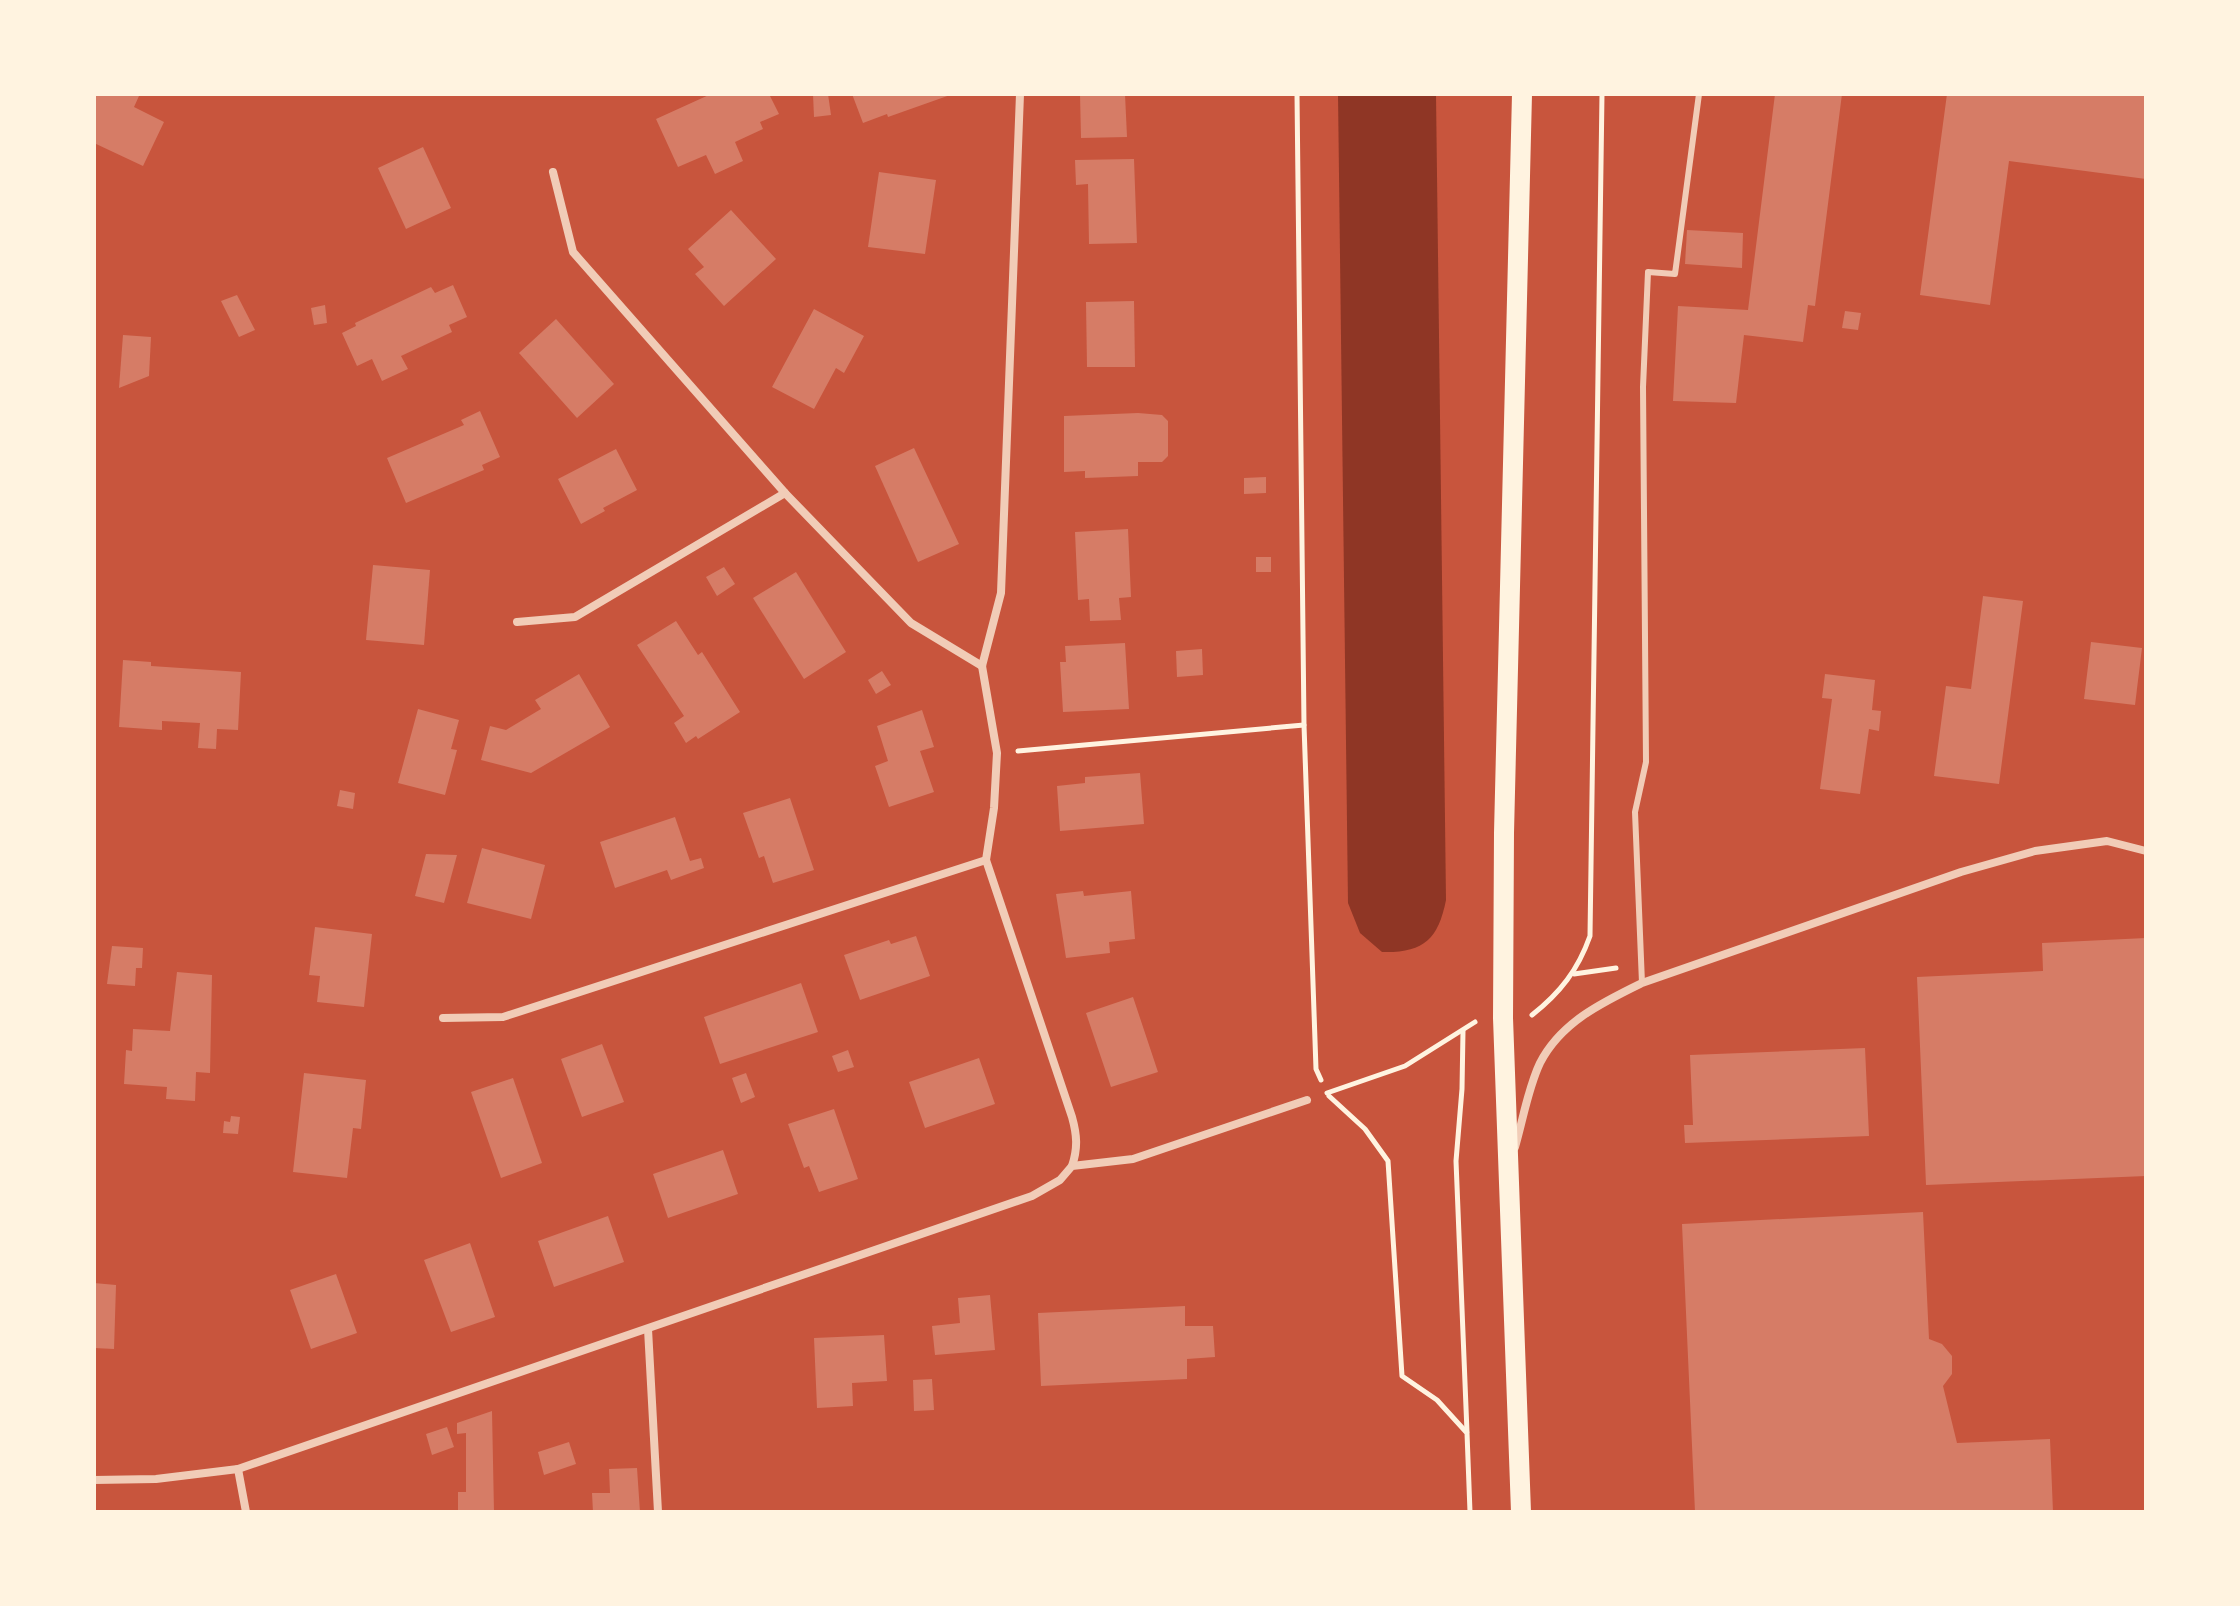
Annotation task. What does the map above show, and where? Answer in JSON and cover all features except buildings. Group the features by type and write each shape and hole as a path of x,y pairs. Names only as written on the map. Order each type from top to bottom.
{"main road":[{"path":"1521,1512 1503,1018 1504,833 1522,94"}],"street":[{"path":"94,1480 156,1479 238,1469 1032,1196 1060,1180 1072,1166 1077,1137 1072,1117 986,860 994,808 997,753 982,666 1001,593 1020,94"},
{"path":"553,172 573,252 785,493 911,623 982,666"},
{"path":"517,622 575,617 785,493"},
{"path":"1507,1174 1541,1062 1570,1025 1597,1005 1642,983 1961,872 2035,851 2107,841 2146,851"},
{"path":"443,1018 503,1017 986,860"},
{"path":"1072,1166 1133,1159 1307,1100"},
{"path":"648,1329 658,1512"},
{"path":"238,1469 246,1512"}],"lane":[{"path":"1642,983 1635,812 1646,762 1643,387 1648,272 1675,274 1699,94"}],"path":[{"path":"1297,94 1304,725 1316,1069 1326,1093 1365,1129 1388,1161 1402,1376 1437,1400 1467,1433"},
{"path":"1307,1100 1405,1066 1480,1019 1528,1017 1552,1000 1573,975 1590,936 1602,94"},
{"path":"997,753 1304,725"},
{"path":"1573,975 1641,964"},
{"path":"1463,1030 1456,1161 1470,1512"}],"shaded area":[{"path":"1338,94 1436,94 1446,900 1433,934 1418,947 1396,952 1382,952 1360,933 1348,903"}]}
